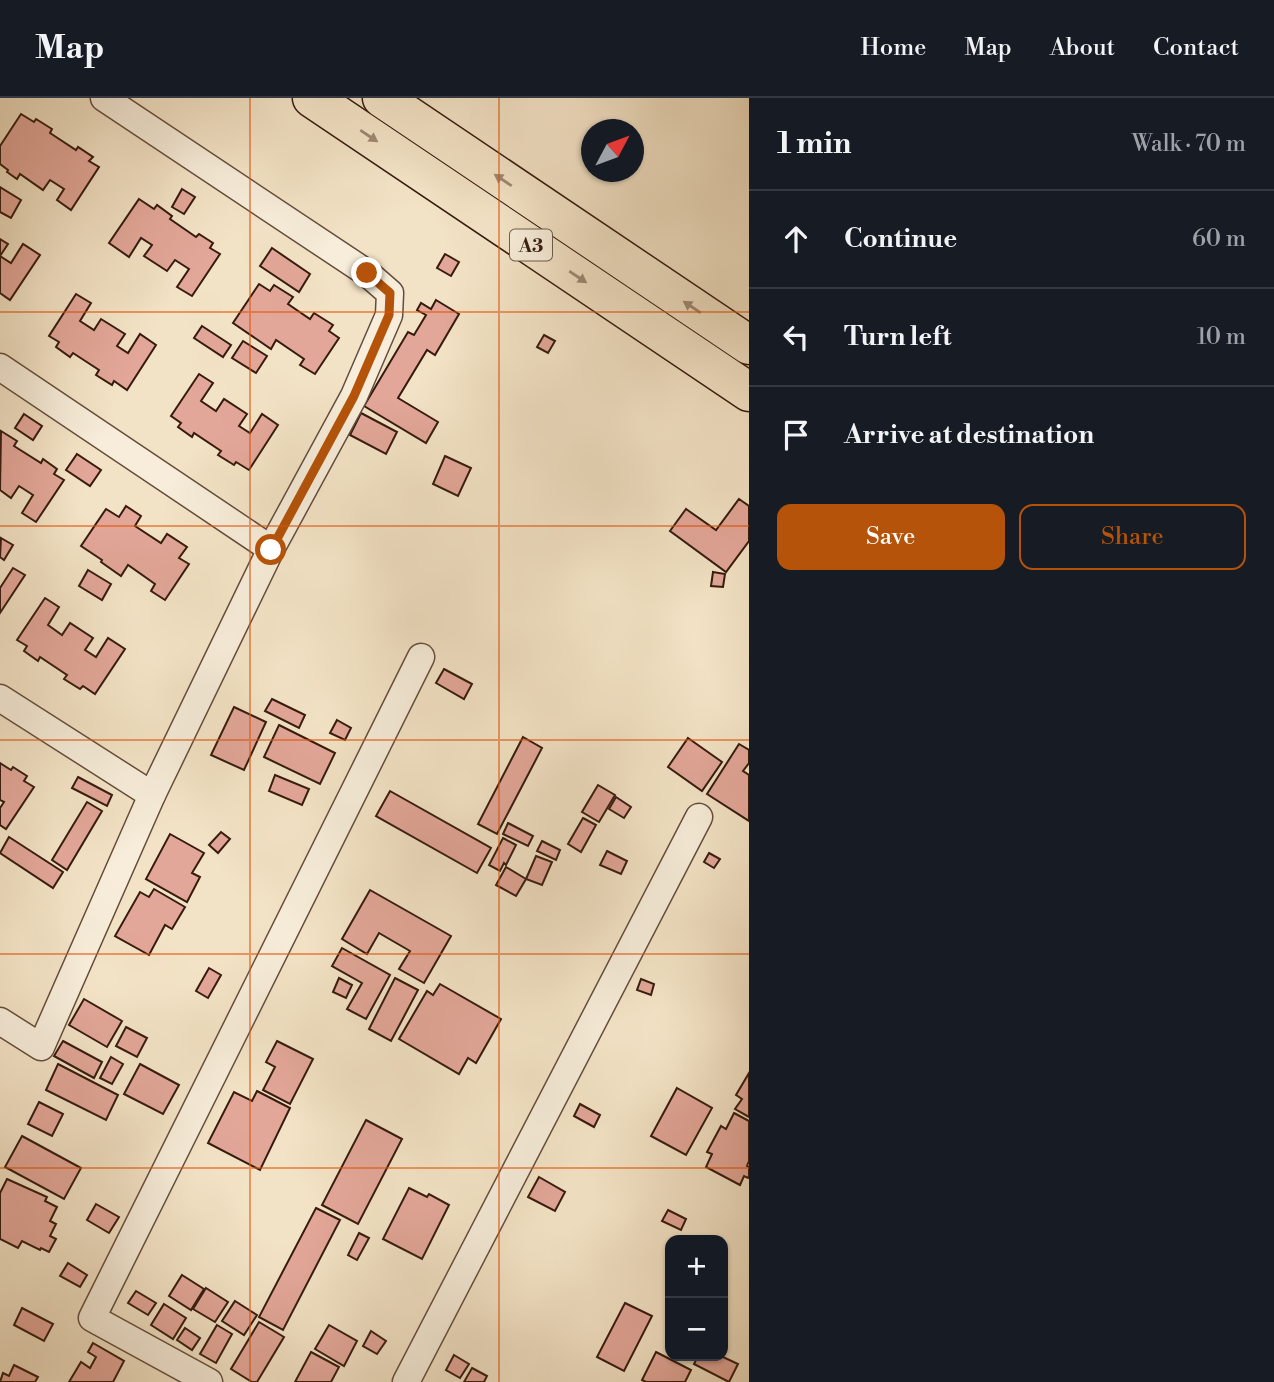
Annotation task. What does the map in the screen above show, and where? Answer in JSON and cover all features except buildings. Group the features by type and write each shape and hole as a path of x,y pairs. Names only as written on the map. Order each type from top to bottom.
{"highway":[{"name":"A3","path":"312,98 749,392"},
{"name":"A3","path":"382,98 749,345"}],"street":[{"path":"0,1021 41,1047 152,794 271,550 354,396 389,315 390,293 367,273 104,98"},
{"path":"0,367 271,550"},
{"path":"209,1382 92,1318 421,657"},
{"path":"0,698 152,794"},
{"path":"406,1382 699,817"}],"route":[{"path":"271,550 354,396 389,315 390,293 367,273"}]}
